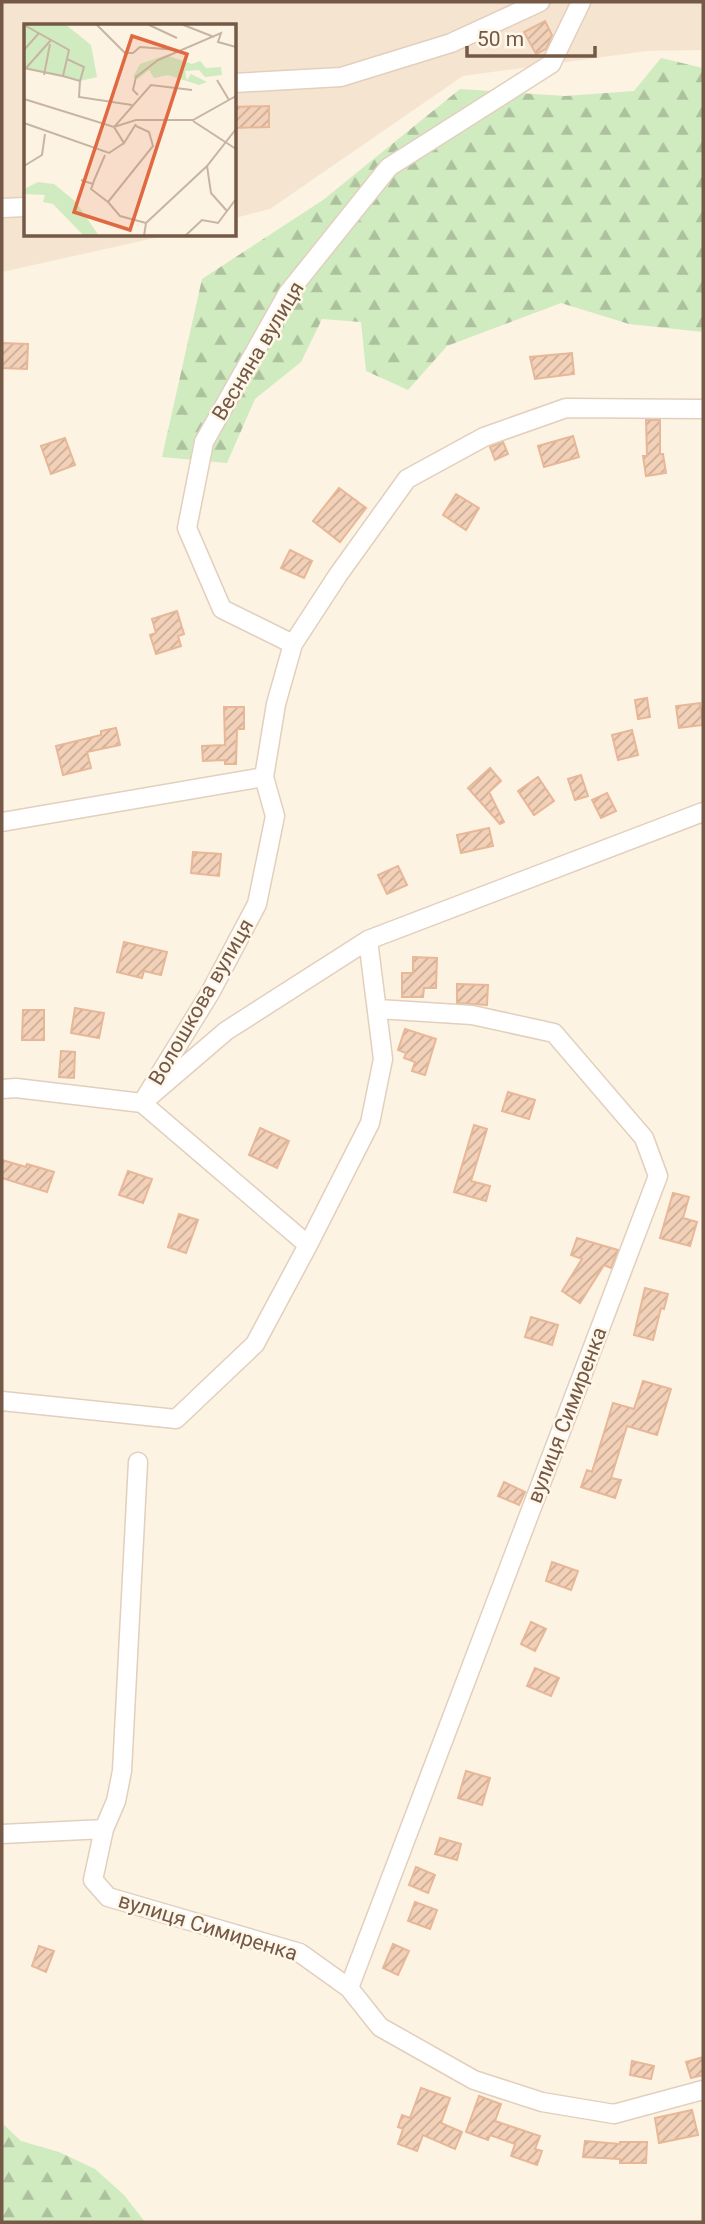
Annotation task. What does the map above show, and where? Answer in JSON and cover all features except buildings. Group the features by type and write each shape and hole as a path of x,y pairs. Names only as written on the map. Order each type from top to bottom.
{"street":[{"path":"236,83 341,76 451,43 540,2"},
{"name":"Весняна вулиця","path":"293,644 222,609 187,528 204,442 288,293 389,167 551,64 581,2"},
{"path":"2,208 24,207"},
{"name":"Волошкова вулиця","path":"142,1103 210,993 257,904 275,816 264,777 276,704 293,644 338,575 407,479 484,437 566,408 703,409"},
{"path":"2,822 264,777"},
{"name":"Волошкова вулиця","path":"142,1103 226,1031 368,940 703,812"},
{"path":"2,1401 176,1419 255,1344 370,1123 383,1059 368,940"},
{"name":"вулиця Симиренка","path":"349,1988 658,1176 644,1138 554,1034 472,1015 378,1009"},
{"name":"Волошкова вулиця","path":"2,1089 16,1088 142,1103 308,1245"},
{"path":"2,1834 104,1829 116,1801 122,1771 138,1462"},
{"name":"вулиця Симиренка","path":"104,1829 93,1880 108,1897 300,1953 349,1988 380,2027 474,2080 542,2102 614,2114 703,2090"}],"shaded area":[{"path":"2,2 703,2 703,50 647,51 463,76 270,209 236,218 236,24 24,24 24,236 164,236 2,272"}],"green space":[{"path":"661,58 703,68 703,332 629,324 561,303 447,346 408,390 366,371 361,322 322,319 301,362 255,399 227,463 162,457 202,279 323,200 460,89 565,96 634,91"},
{"path":"2,2123 21,2141 59,2152 95,2169 124,2195 145,2222 2,2222"}]}
